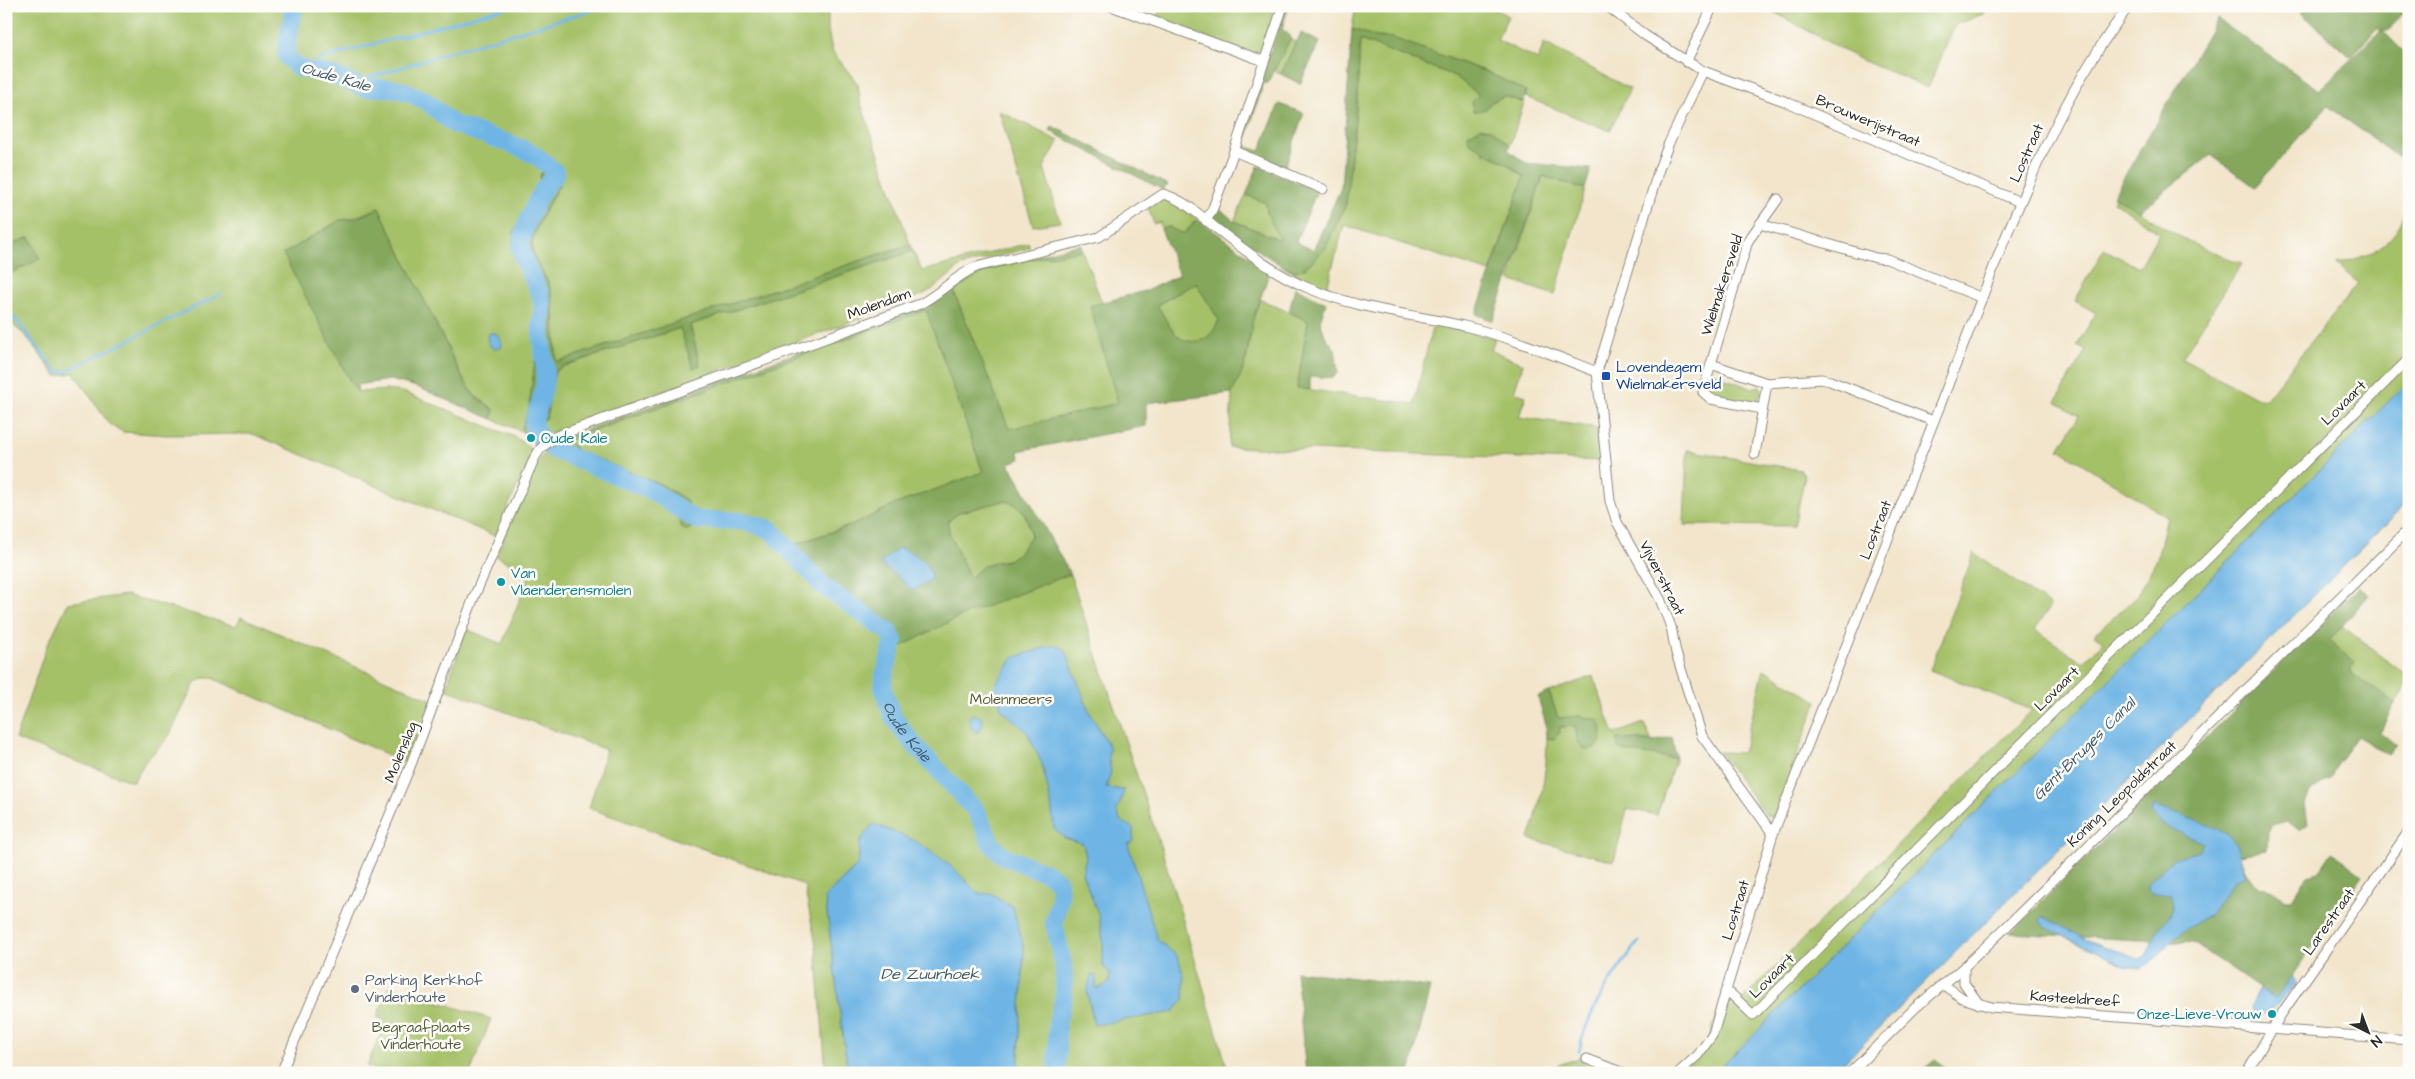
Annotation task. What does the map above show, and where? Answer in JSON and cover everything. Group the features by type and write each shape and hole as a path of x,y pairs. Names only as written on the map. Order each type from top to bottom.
{"street":[{"path":"1111,6 1264,61"},
{"path":"1283,6 1214,208 1206,221 1275,270 1303,286 1330,298 1507,337 1597,372 1659,169 1669,143 1703,71"},
{"name":"Brouwerijstraat","path":"1607,6 1646,36 1703,71 1784,101 2020,202"},
{"path":"1686,62 1713,6"},
{"name":"Lostraat","path":"1678,1073 1688,1066 1707,1045 1726,992 1773,834 2020,202 2062,110 2101,44 2129,6"},
{"path":"1234,151 1322,188"},
{"name":"Molendam","path":"546,443 563,433 920,304 934,296 958,277 976,267 1099,237 1163,194 1175,199 1206,221"},
{"name":"Wielmakersveld","path":"1762,409 1711,399 1703,392 1748,241 1778,199"},
{"path":"1760,224 1876,258 1887,259 1982,298"},
{"name":"Lovaart","path":"1726,992 1731,994 1753,1015 2050,715 2409,359"},
{"path":"1711,364 1768,383 1826,380 1933,421"},
{"name":"Vijverstraat","path":"1597,372 1610,501 1617,522 1660,599 1671,627 1676,653 1702,736 1773,834"},
{"path":"1755,454 1768,383"},
{"name":"Molenslag","path":"281,1073 410,767 474,597 535,457 546,443"},
{"name":"Koning Leopoldstraat","path":"1850,1073 1915,1008 1964,967 2180,757 2409,528"},
{"name":"Larestraat","path":"2246,1073 2272,1029 2409,831"},
{"path":"1964,967 1964,983 1979,1004"},
{"name":"Kasteeldreef","path":"1944,985 1962,998 1991,1007 2409,1040"},
{"path":"1587,1059 1623,1073"}],"green space":[{"path":"6,6 828,6 828,30 832,51 858,84 860,101 910,244 557,362 552,294 532,246 538,223 560,183 551,174 550,170 541,173 538,188 514,232 514,250 516,250 521,265 535,289 540,311 537,325 540,352 536,355 529,408 521,431 492,419 494,409 475,396 463,379 379,208 350,219 340,220 284,254 358,392 386,390 403,392 517,438 533,451 495,536 253,434 167,435 123,432 109,424 74,373 56,376 26,336 6,319 6,310 13,306 6,292"},
{"path":"1161,6 1257,6 1277,13 1266,43 1258,52 1252,54 1156,19"},
{"path":"1286,6 1289,6 1282,29 1289,35 1290,39 1267,84 1264,82 1245,143 1247,147 1260,151 1279,104 1304,113 1285,167 1242,150 1239,145"},
{"path":"1345,6 1489,6 1508,16 1497,40 1538,60 1544,43 1630,89 1610,131 1526,97 1526,91 1487,72 1393,38 1377,37 1352,29 1355,10"},
{"path":"1763,6 1987,6 1983,14 1955,25 1928,88 1857,58"},
{"path":"2305,6 2409,6 2388,31 2382,30 2409,57 2409,165 2328,106 2255,187 2211,155 2139,211 2113,196 2217,19 2319,90 2381,30 2377,28 2351,57 2300,12"},
{"path":"1352,29 1377,37 1393,38 1487,72 1526,91 1524,103 1504,96 1491,102 1486,109 1473,112 1472,102 1479,95 1455,76 1360,40 1357,100 1346,204 1325,249 1306,267 1297,271 1285,268 1212,219 1217,206 1234,221 1280,240 1267,213 1266,203 1246,195 1258,166 1317,191 1296,242 1313,250 1341,188"},
{"path":"1301,33 1320,42 1300,84 1281,74"},
{"path":"1290,39 1296,42 1281,74 1274,71"},
{"path":"1360,40 1455,76 1479,95 1486,109 1491,102 1504,96 1524,103 1510,145 1507,143 1483,153 1503,161 1524,177 1490,272 1344,225 1326,291 1285,268 1297,271 1306,267 1325,249 1346,204 1357,100"},
{"path":"999,111 1059,141 1044,167 1060,222 1033,226"},
{"path":"1052,126 1168,185 1163,190 1050,131"},
{"path":"1481,127 1491,129 1510,145 1508,150 1526,163 1591,169 1585,189 1543,176 1493,321 1476,314 1524,177 1518,171 1469,142 1468,135"},
{"path":"548,168 551,174 526,220 515,250 512,249 514,232 538,188 541,173"},
{"path":"2409,174 2409,381 1715,1073 1678,1073 1707,1045 1725,992 1740,1002 2032,710 1930,670 1974,553 2050,606 2035,630 2083,662 2104,642 2094,635 2138,595 2157,559 2167,517 2059,449 2079,416 2056,402 2086,350 2077,345 2096,313 2075,301 2104,249 2139,268 2159,233 2113,201 2116,196 2162,226 2191,242 2242,263 2182,358 2257,398 2266,399 2358,283 2336,264 2359,258 2369,253 2380,247 2396,232 2402,221 2405,209"},
{"path":"1543,176 1585,189 1555,295 1509,280"},
{"path":"556,179 560,183 535,232 532,246 550,289 557,362 910,244 913,251 690,325 700,365 693,368 680,328 564,366 555,371 546,418 543,420 540,419 550,373 545,325 547,310 542,287 525,256 527,234"},
{"path":"1246,195 1266,203 1267,213 1280,240 1234,221"},
{"path":"1164,198 1170,200 1197,219 1185,233 1178,232 1169,227 1161,229 1160,222 1154,224 1148,207"},
{"path":"379,208 463,379 475,396 494,410 492,419 417,387 390,380 357,385 358,392 351,383 283,254 340,220 354,219"},
{"path":"1197,219 1270,271 1253,319 1244,368 1232,393 1146,403 1146,426 1018,451 1021,459 1009,463 1070,574 961,616 900,647 808,577 760,529 730,522 704,527 697,525 687,530 683,529 677,517 681,506 641,481 574,456 555,441 916,309 976,271 1081,244 1082,250 998,267 967,282 954,292 1009,429 1118,403 1090,306 1148,290 1179,275 1161,229 1169,227 1178,232 1185,233","holes":["1196,283 1219,320 1210,335 1201,340 1192,341 1185,340 1174,332 1157,305","926,310 983,472 896,504 855,524 793,545 774,526 763,519 747,513 700,515 691,509 686,500 662,485 576,450 569,440","1004,501 1011,502 1021,508 1024,513 1031,536 1019,553 1008,560 983,566 970,578 949,533 948,521 960,512"]},
{"path":"30,237 40,259 6,276 6,246"},
{"path":"1029,243 1029,248 961,266 933,289 918,297 548,434 540,424 540,419 546,418 555,371 564,366 681,328 693,368 700,365 690,325 913,251 922,271"},
{"path":"1082,250 1102,303 1090,306 1118,403 1009,430 954,292 967,282 998,267"},
{"path":"1196,283 1219,320 1210,335 1201,340 1192,341 1179,337 1174,332 1157,305"},
{"path":"1295,287 1326,303 1320,321 1325,336 1335,349 1338,372 1333,378 1310,376 1310,390 1297,388 1308,321 1289,312"},
{"path":"1260,299 1308,321 1297,388 1414,404 1433,324 1495,338 1491,350 1523,364 1514,392 1526,396 1519,417 1598,428 1601,461 1229,447 1232,393 1247,357 1253,319"},
{"path":"926,309 983,472 896,504 855,524 793,545 774,526 763,519 747,514 700,515 691,509 686,500 662,485 575,450 568,440"},
{"path":"540,352 541,390 533,431 525,434 521,431 529,408 536,355"},
{"path":"1717,373 1721,377 1751,388 1760,386 1762,390 1757,403 1712,396 1707,391 1712,375"},
{"path":"1687,450 1801,470 1805,476 1794,526 1684,525"},
{"path":"544,453 594,475 648,494 678,513 677,517 683,529 687,530 697,525 714,526 730,522 760,529 808,577 886,635 887,646 879,680 882,702 888,718 907,743 972,813 980,807 911,734 897,715 888,693 887,681 900,647 961,616 1070,574 1162,851 1229,1073 1018,1073 1024,948 979,894 949,864 860,841 858,865 825,897 848,1073 826,1073 816,945 804,885 589,808 606,750 446,689 466,629 502,644 530,574 496,556 534,469"},
{"path":"1004,501 1011,502 1021,508 1031,536 1019,553 1008,560 993,562 970,578 949,533 948,521 960,512"},
{"path":"2359,586 2369,595 2329,641 2355,663 2349,672 2395,703 2380,732 2396,745 2388,755 2357,736 2337,764 2332,778 2316,787 2309,795 2305,804 2308,824 2299,830 2287,821 2272,825 2268,831 2267,850 2240,855 2245,869 2253,881 2261,888 2271,889 2285,899 2292,899 2308,875 2319,872 2332,852 2363,876 2276,998 2193,943 2010,933"},
{"path":"126,595 236,626 241,617 432,700 407,763 212,678 204,678 195,683 168,738 145,762 133,782 15,739 46,648 68,603"},
{"path":"2342,626 2409,677 2409,683 2395,703 2349,672 2329,641"},
{"path":"1764,669 1817,701 1776,812 1772,817 1767,816 1719,752 1743,753"},
{"path":"1593,676 1614,734 1644,723 1652,742 1638,739 1617,740 1663,758 1676,758 1657,815 1627,809 1614,861 1529,839 1542,789 1546,764 1547,738 1554,739 1560,727 1575,726 1577,737 1580,716 1558,718 1549,692"},
{"path":"1549,692 1558,718 1580,716 1599,720 1602,736 1595,747 1585,750 1578,742 1575,726 1560,727 1559,734 1554,739 1547,738 1546,725 1538,697"},
{"path":"1672,737 1676,758 1628,752 1618,748 1617,739 1652,742"},
{"path":"1296,971 1430,987 1410,1073 1306,1073"},
{"name":"Begraafplaats Vinderhoute","path":"390,986 491,1019 470,1073 384,1073 367,1066 386,1021 377,1017"},
{"path":"1581,1054 1586,1056 1584,1064 1609,1073 1535,1073 1579,1058"},
{"path":"1935,1060 1953,1073 1919,1073"}],"water":[{"path":"490,333 496,333 502,343 501,348 495,349 489,345 487,337"},
{"name":"Gent-Bruges Canal","path":"2409,381 2409,501 1834,1073 1715,1073"},
{"path":"898,548 908,551 925,563 929,568 931,579 912,591 898,576 881,565"},
{"name":"Molenmeers","path":"1053,645 1065,649 1089,711 1110,748 1108,755 1111,772 1106,788 1124,790 1120,804 1116,809 1120,820 1133,828 1133,841 1128,844 1157,939 1178,957 1184,978 1184,999 1173,1012 1094,1025 1087,991 1092,973 1096,978 1096,989 1109,983 1110,973 1103,967 1103,941 1099,916 1082,873 1086,857 1083,844 1065,838 1054,829 1051,803 1042,764 1027,732 1001,709 995,685 1013,658"},
{"path":"972,714 981,717 983,722 979,732 975,732 971,727 969,717"},
{"path":"2154,806 2205,824 2229,836 2238,849 2245,875 2235,880 2210,914 2176,936 2149,964 2140,968 2126,966 2045,927 2040,921 2042,916 2085,939 2139,959 2146,956 2157,933 2170,915 2173,906 2171,894 2150,893 2147,889 2148,883 2174,858 2200,851 2203,842 2163,824 2152,813"},
{"name":"De Zuurhoek","path":"873,824 914,840 949,864 979,894 991,893 1013,907 1024,948 1018,1073 848,1073 825,897 858,865 860,841"},
{"path":"2291,977 2296,981 2279,1005 2268,1012 2253,1015 2251,1006 2260,989 2276,998"}],"waterway":[{"name":"Oude Kale","path":"291,6 293,14 286,48 287,57 298,68 335,76 363,88 391,88 407,92 426,101 453,124 516,146 537,156 555,172 554,177 543,189 533,208 521,244 523,257 543,304 541,332 545,383 533,425 540,438"},
{"path":"317,60 511,6"},
{"path":"368,78 607,6"},
{"path":"12,315 57,372 65,372 221,294"},
{"name":"Oude Kale","path":"552,449 650,490 696,520 742,521 770,529 823,586 889,632 894,641 884,676 883,689 893,717 911,741 976,811 992,845 1003,856 1049,874 1059,882 1060,897 1054,923 1064,968 1064,996 1057,1024 1057,1073"},
{"path":"1579,1052 1588,1022 1595,1007 1620,966 1639,941"},
{"path":"1558,1073 1576,1067"}],"place":[{"name":"Lovendegem Wielmakersveld","path":"1606,376"},
{"name":"Oude Kale","path":"531,438"},
{"name":"Van Vlaenderensmolen","path":"501,582"},
{"name":"Parking Kerkhof Vinderhoute","path":"355,989"},
{"name":"Onze-Lieve-Vrouw","path":"2272,1014"}]}
